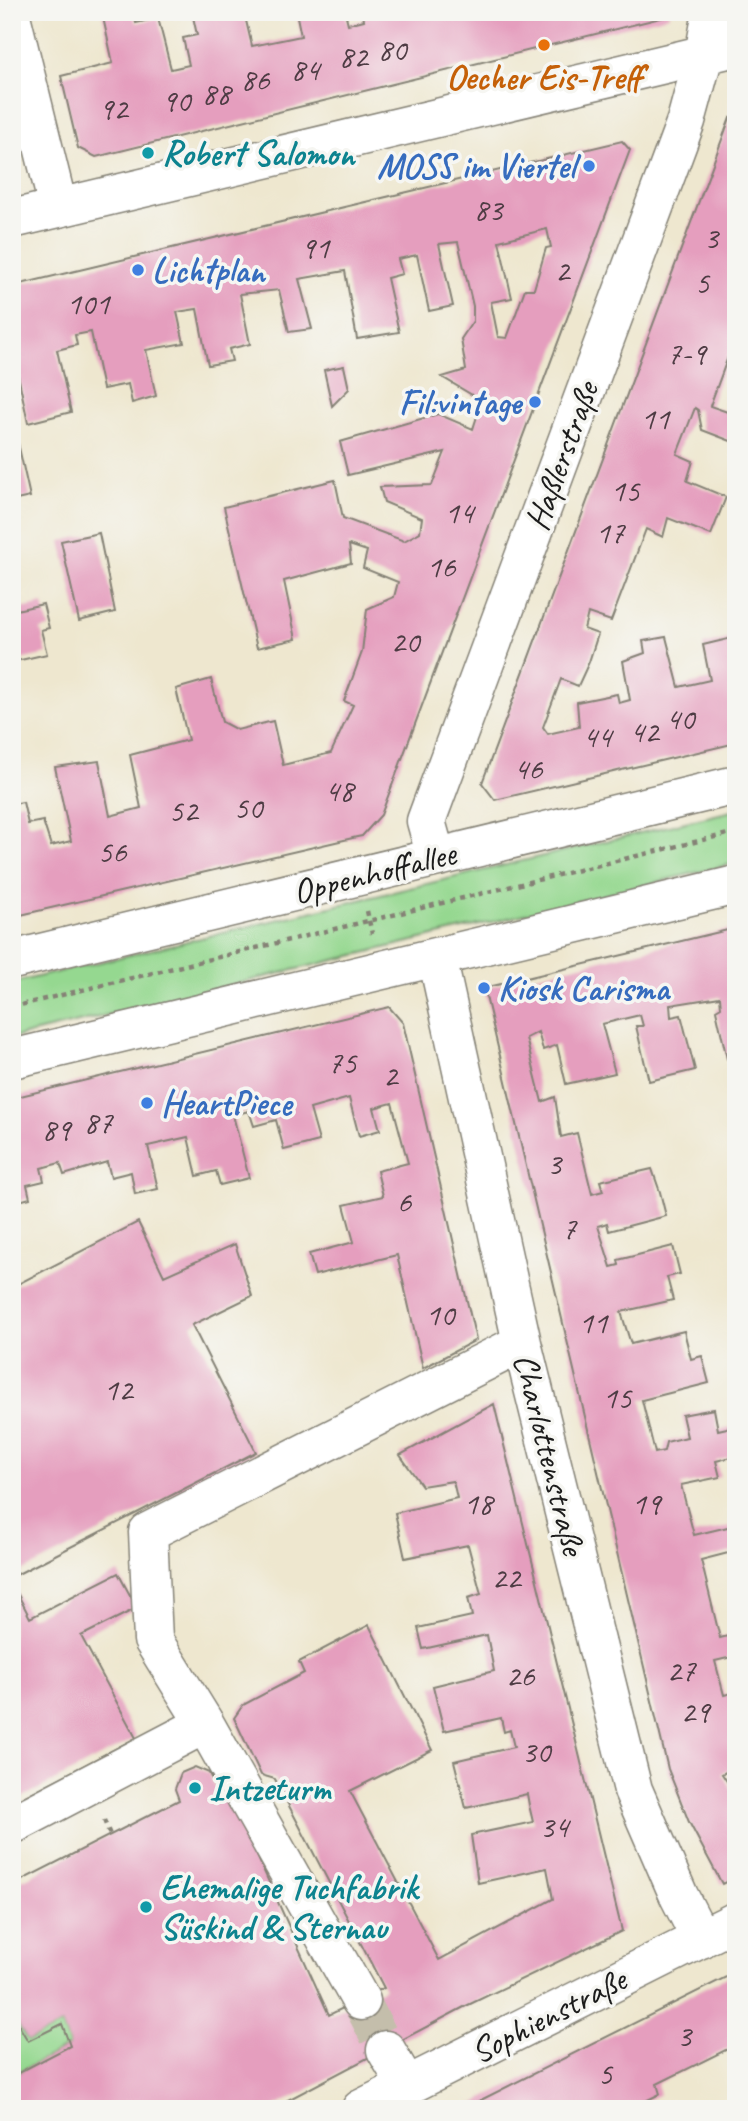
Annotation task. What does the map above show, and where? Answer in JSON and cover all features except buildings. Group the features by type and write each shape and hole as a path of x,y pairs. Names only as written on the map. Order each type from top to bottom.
{"street":[{"name":"Haßlerstraße","path":"436,857 426,821 685,121 720,51 712,12"},
{"path":"12,20 58,207"},
{"path":"12,219 720,51"},
{"name":"Oppenhoffallee","path":"12,960 736,785"},
{"path":"12,1059 736,885"},
{"name":"Charlottenstraße","path":"437,957 522,1343 633,1790 679,1896 701,1939"},
{"path":"361,2001 205,1724 153,1640 148,1532 522,1343"},
{"path":"12,1825 205,1724"},
{"name":"Sophienstraße","path":"361,2109 736,1921"},
{"path":"386,2050 407,2085"}],"path":[{"path":"12,1007 736,832"},
{"path":"359,877 380,970"}],"green space":[{"path":"736,810 736,863 12,1038 12,983"},
{"path":"12,2014 28,2041 62,2024 70,2046 12,2076"}],"tunnel":[{"path":"361,2001 386,2050"}],"place":[{"name":"Oecher Eis-Treff","path":"544,45"},
{"name":"Robert Salomon","path":"148,153"},
{"name":"MOSS im Viertel","path":"589,166"},
{"name":"Lichtplan","path":"138,270"},
{"name":"Fil:vintage","path":"535,402"},
{"name":"Kiosk Carisma","path":"484,988"},
{"name":"HeartPiece","path":"147,1103"},
{"name":"Intzeturm","path":"195,1788"},
{"name":"Ehemalige Tuchfabrik Süskind & Sternau","path":"146,1907"}]}
